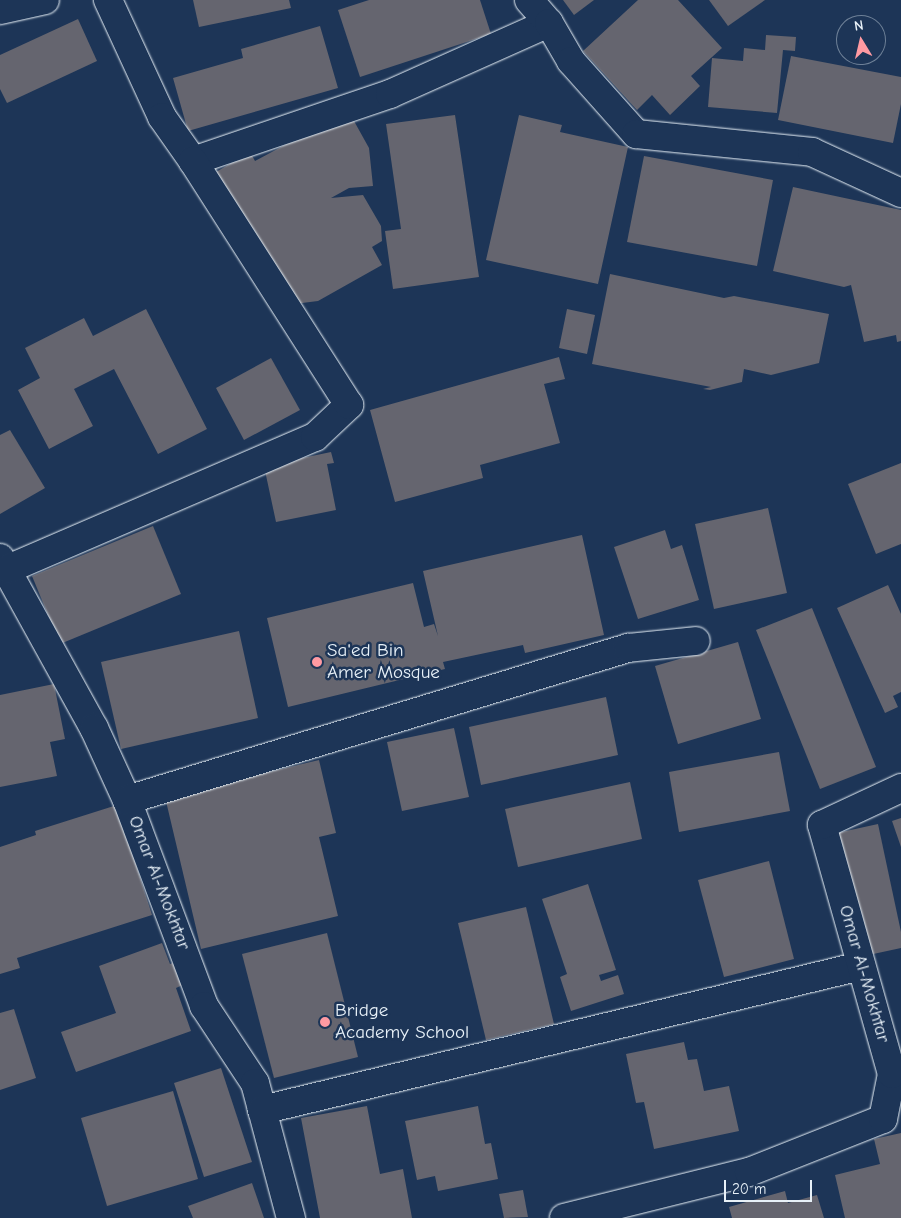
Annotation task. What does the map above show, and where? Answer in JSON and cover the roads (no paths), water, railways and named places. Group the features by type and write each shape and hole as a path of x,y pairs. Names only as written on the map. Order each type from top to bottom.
{"street":[{"path":"0,10 45,0"},
{"path":"4,563 315,436 349,404 193,161 162,117 108,0"},
{"path":"529,0 549,23 571,61 636,134 812,152 901,193"},
{"path":"193,161 390,94 549,23"},
{"name":"Omar Al-Mokhtar","path":"4,563 94,728 127,800 204,1006 255,1083 291,1218"},
{"path":"127,800 628,648 696,641"},
{"name":"Omar Al-Mokhtar","path":"564,1218 749,1172 884,1119 892,1074 822,825 901,788"},
{"path":"262,1110 861,966"}],"place":[{"name":"Sa'ed Bin Amer Mosque","path":"317,662"},
{"name":"Bridge Academy School","path":"325,1022"}]}
